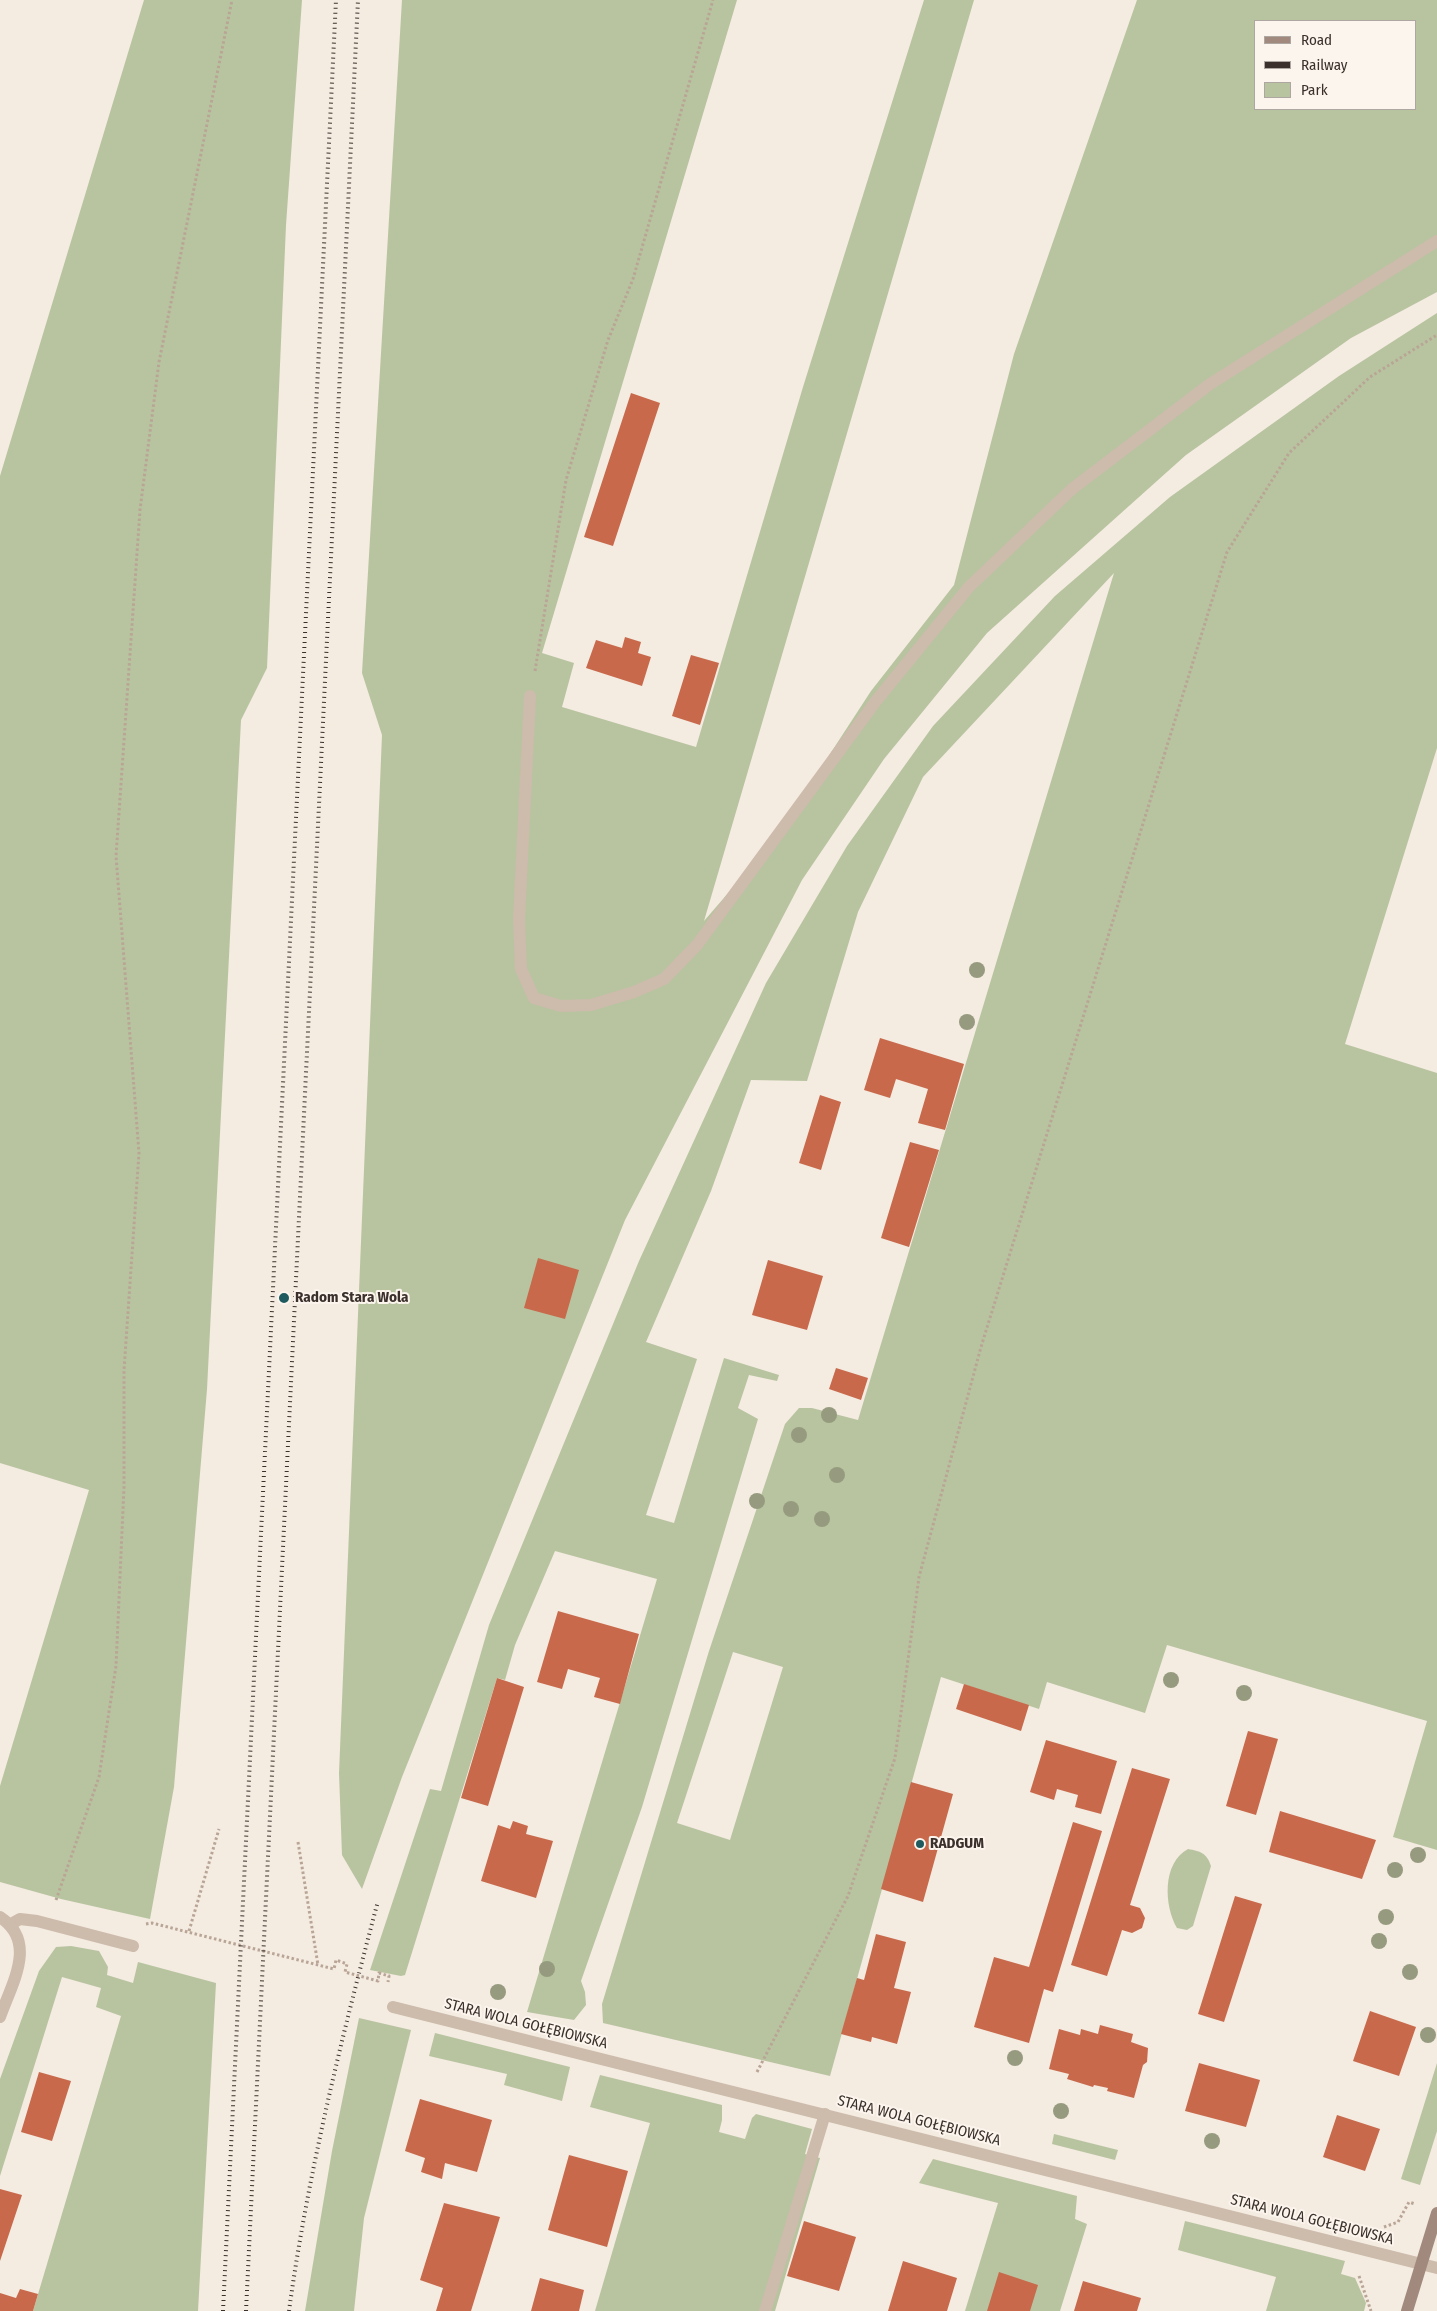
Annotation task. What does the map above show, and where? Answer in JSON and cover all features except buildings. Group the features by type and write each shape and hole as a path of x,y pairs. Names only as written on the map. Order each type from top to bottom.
{"main road":[{"path":"1407,2311 1437,2213"}],"street":[{"path":"530,696 519,919 521,969 534,998 561,1006 591,1005 664,979 697,945 876,701 969,587 1072,489 1210,384 1437,241"},
{"path":"5,1920 20,1919 36,1922 133,1946"},
{"path":"0,2017 20,1962 19,1940 5,1920"},
{"name":"STARA WOLA GOŁĘBIOWSKA","path":"393,2007 1437,2268"},
{"path":"765,2311 825,2114"}],"path":[{"path":"46,1901 56,1903 99,1777 116,1666 124,1487 124,1370 139,1153 116,856 140,510 158,362 232,0"},
{"path":"530,696 566,480 608,340 633,279 713,0"},
{"path":"746,2094 848,1896 895,1758 918,1577 976,1366 1228,552 1289,453 1370,377 1437,335"},
{"path":"189,1931 219,1829"},
{"path":"143,1925 152,1923 189,1931 318,1965 298,1842"},
{"path":"1380,2228 1398,2222 1409,2202 1418,2205"}],"green space":[{"path":"144,0 302,0 286,225 267,668 241,720 207,1389 174,1787 150,1919 61,1899 0,1882 0,1786 89,1490 0,1463 0,476"},
{"path":"402,0 737,0 542,653 574,663 562,707 696,747 803,387 924,0 974,0 704,921 774,840 871,691 954,585 1014,354 1137,0 1437,0 1437,292 1351,338 1186,455 987,633 884,759 802,880 625,1220 402,1777 362,1889 342,1855 339,1773 382,735 362,673"},
{"path":"1437,313 1437,748 1345,1044 1437,1073 1437,1850 1393,1837 1427,1721 1167,1645 1145,1713 1047,1682 1039,1709 941,1677 830,2076 603,2023 602,2004 709,1651 785,1424 799,1408 812,1408 858,1420 1114,573 923,777 858,912 807,1081 751,1080 711,1191 646,1342 697,1359 646,1515 674,1523 724,1358 779,1375 777,1381 749,1375 738,1408 758,1419 642,1807 581,1981 585,1992 586,2005 574,2020 527,2012 657,1579 555,1551 515,1645 505,1680 497,1678 405,1975 401,1976 370,1970 430,1789 441,1791 489,1625 639,1261 766,983 847,846 933,726 1055,596 1170,497 1339,376","holes":["733,1652 783,1667 730,1840 677,1823"]},
{"path":"1188,1849 1203,1853 1211,1866 1193,1926 1187,1930 1177,1928 1173,1919 1168,1897 1168,1886 1173,1864"},
{"path":"71,1946 99,1951 108,1967 107,1975 133,1983 138,1962 216,1983 198,2311 33,2311 121,2016 96,2007 101,1988 62,1977 0,2176 0,2079 39,1971 56,1947"},
{"path":"359,2018 411,2030 364,2218 354,2311 305,2311 332,2151"},
{"path":"435,2033 570,2067 562,2101 504,2085 507,2074 429,2056"},
{"path":"1437,2063 1437,2131 1420,2185 1401,2179"},
{"path":"600,2075 722,2105 722,2120 719,2132 745,2139 752,2118 756,2114 812,2129 805,2154 820,2158 775,2311 595,2311 650,2123 590,2107"},
{"path":"1054,2134 1118,2150 1115,2160 1052,2144"},
{"path":"933,2159 1077,2196 1075,2219 1087,2224 1060,2311 965,2311 998,2203 919,2183"},
{"path":"1185,2221 1345,2261 1341,2274 1355,2278 1366,2303 1364,2311 1266,2311 1276,2277 1178,2250"}],"railway":[{"path":"223,2311 336,0"},
{"path":"246,2311 358,0"},
{"path":"289,2311 306,2207 327,2104 378,1901"}],"place":[{"name":"Radom Stara Wola","path":"284,1298"},
{"name":"RADGUM","path":"920,1844"}]}
